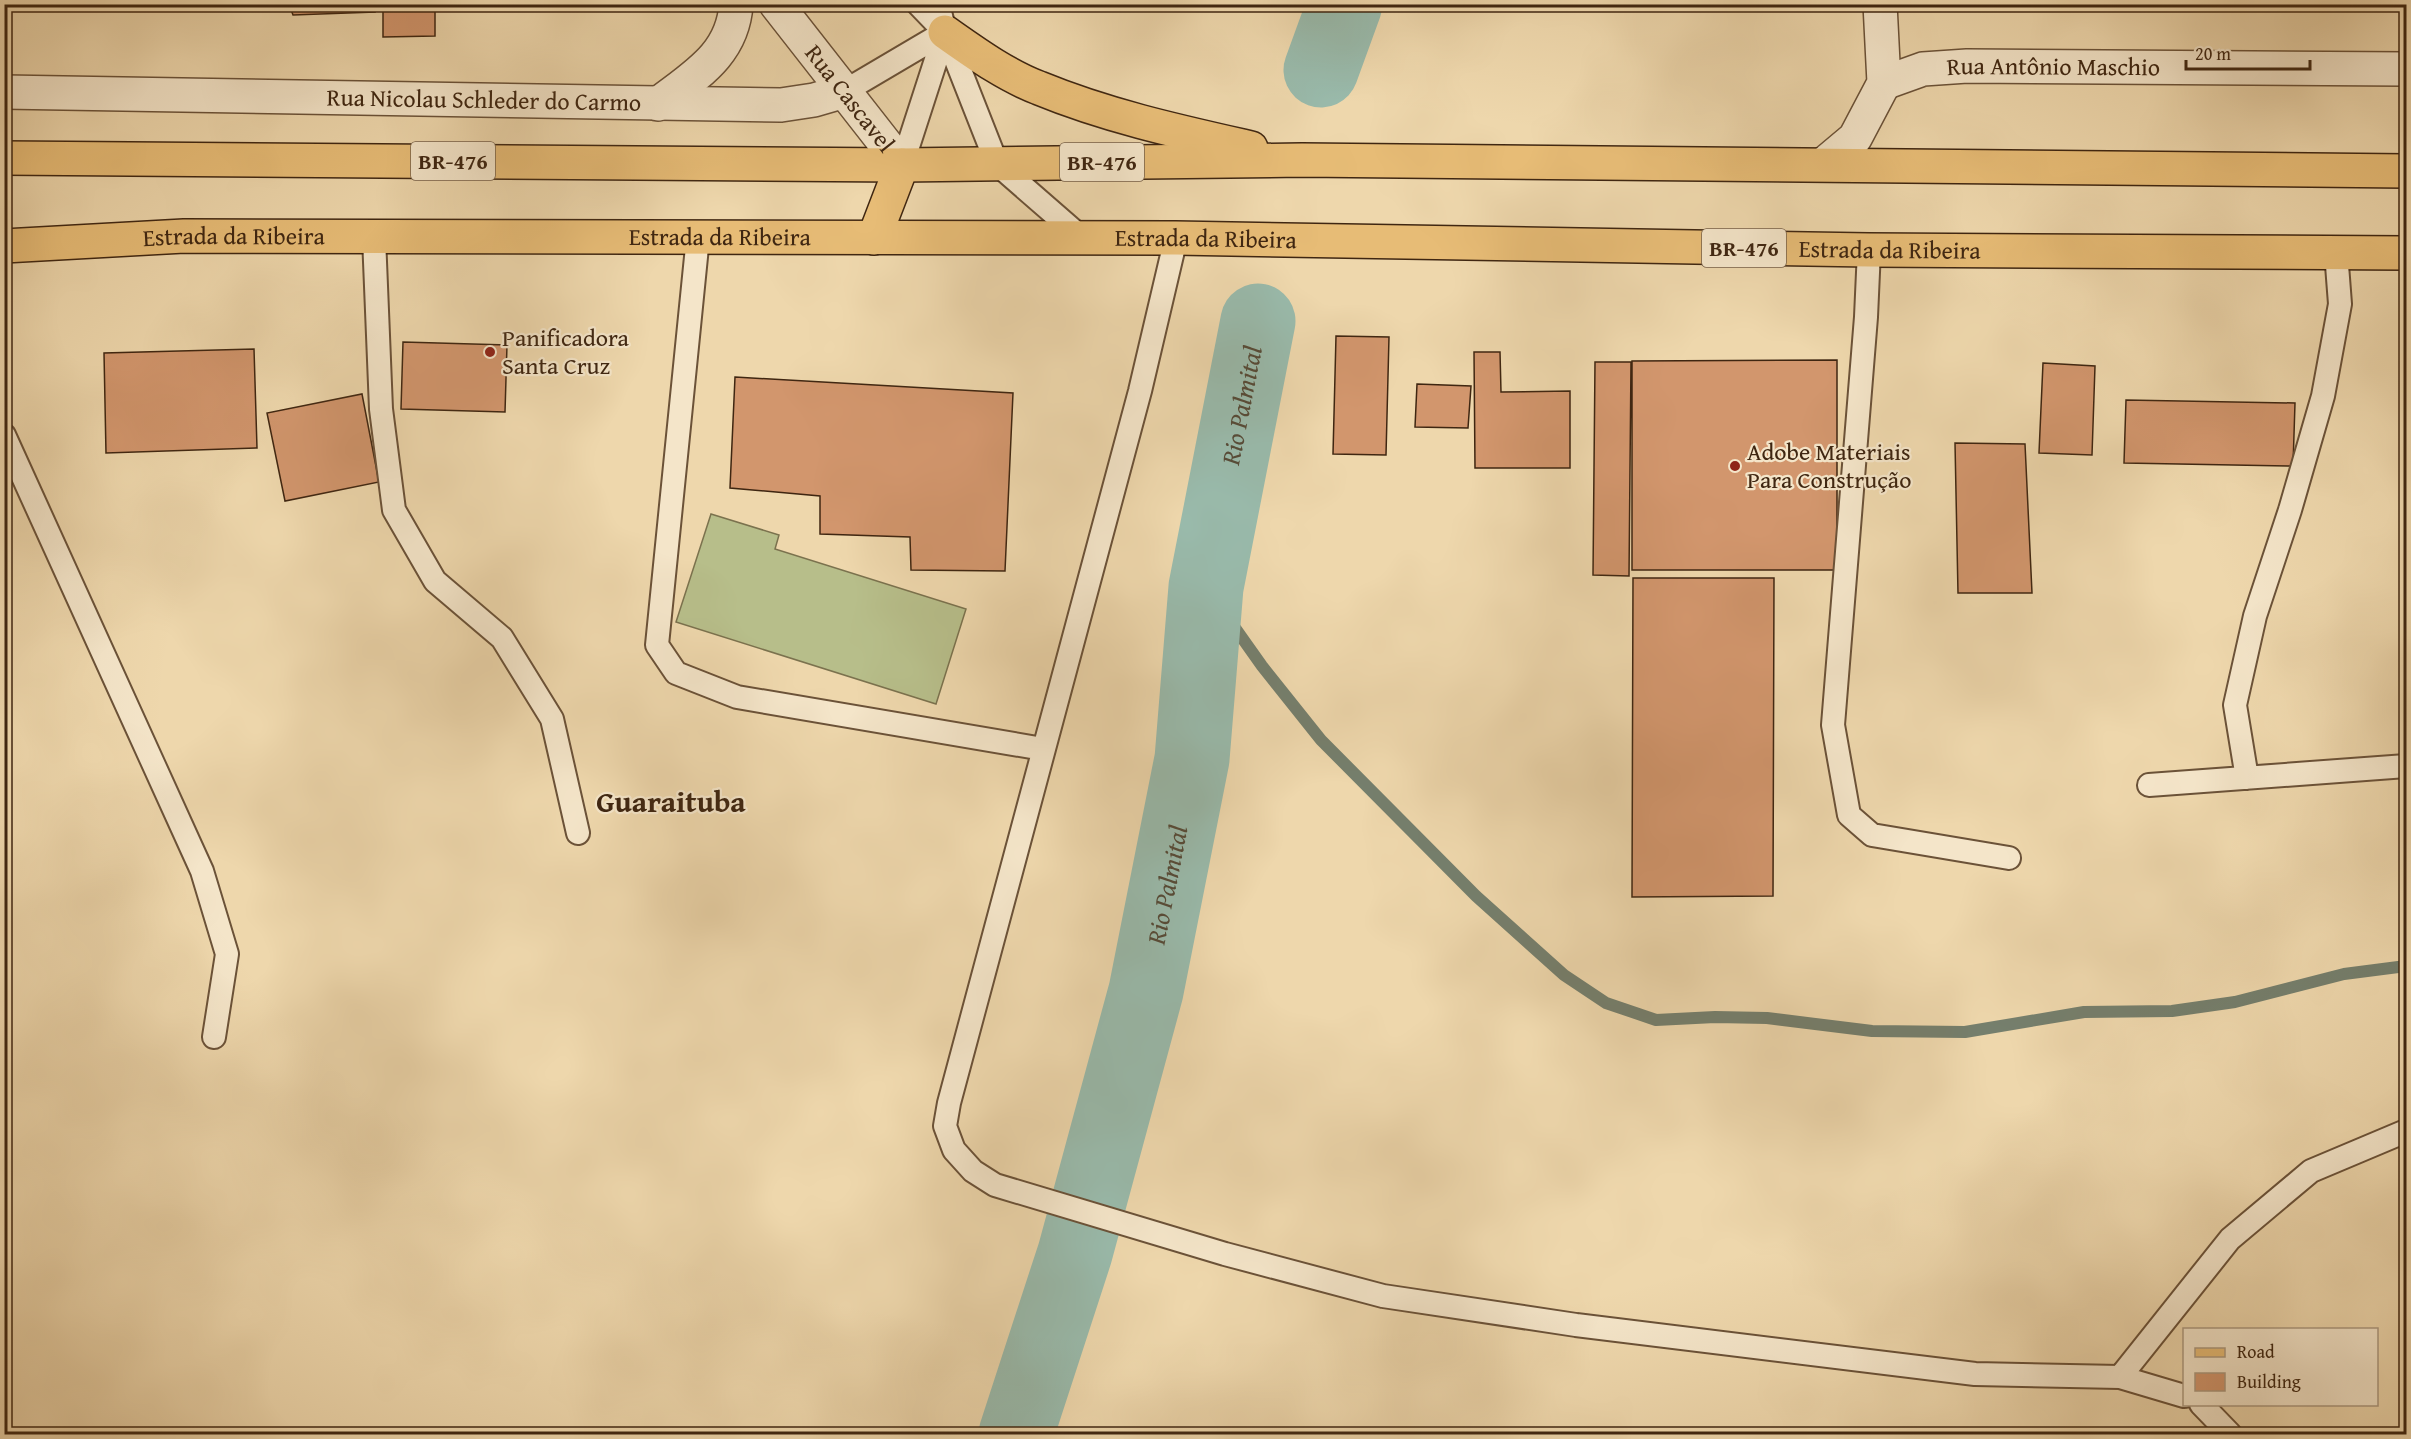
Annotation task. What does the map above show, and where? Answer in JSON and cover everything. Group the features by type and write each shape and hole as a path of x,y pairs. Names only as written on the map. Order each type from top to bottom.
{"main road":[{"path":"942,14 985,60 1038,88 1100,109 1182,132 1302,160"},
{"name":"BR-476","path":"4,158 902,165 1302,160 2406,171"},
{"path":"874,238 902,165"},
{"name":"Estrada da Ribeira","path":"4,246 184,236 1176,238 1869,250 2406,253"}],"street":[{"path":"658,104 706,67 722,49 735,22 736,4"},
{"name":"Rua Cascavel","path":"776,4 902,165"},
{"path":"1824,164 1855,138 1884,83 1880,4"},
{"name":"Rua Antônio Maschio","path":"1884,83 1923,69 1967,66 2406,69"},
{"name":"Rua Nicolau Schleder do Carmo","path":"4,92 781,105 814,100 845,91"}],"lane":[{"path":"918,4 942,14 997,164 1082,238"},
{"name":"Rua Nicolau Schleder do Carmo","path":"845,91 942,14"},
{"path":"902,165 942,14"},
{"path":"374,237 381,409 394,510 435,581 502,638 552,719 578,833"},
{"path":"698,237 657,645 663,655 676,673 737,697 1043,749"},
{"path":"1176,238 1140,392 949,1103 945,1126 954,1150 973,1171 995,1185 1225,1254 1383,1296 1576,1325 1975,1374 2120,1377 2183,1396"},
{"path":"1869,250 1864,341 1833,725 1849,815 1872,836 2009,858"},
{"path":"2247,778 2235,705 2255,616 2290,510 2323,396 2340,304 2336,252"},
{"path":"4,435 202,871 227,954 214,1037"},
{"path":"2149,785 2406,766"},
{"path":"2120,1377 2230,1239 2312,1172 2406,1131"},
{"path":"2203,1406 2230,1434"}],"green space":[{"path":"711,514 779,535 775,549 966,609 936,704 676,622"}],"building":[{"path":"289,4 373,4 375,12 293,15"},
{"path":"383,4 435,5 435,36 383,37"},
{"path":"1336,336 1389,337 1386,455 1333,454"},
{"path":"403,342 507,345 505,412 401,409"},
{"path":"254,349 257,448 106,453 104,353"},
{"path":"1474,352 1500,352 1501,392 1570,391 1570,468 1475,468"},
{"name":"Adobe Materiais Para Construção","path":"1837,360 1837,570 1632,570 1632,361"},
{"path":"1595,362 1631,362 1629,576 1593,575"},
{"path":"2043,363 2095,366 2092,455 2039,453"},
{"path":"735,377 1013,393 1005,571 911,570 910,537 820,534 820,496 730,488"},
{"path":"1417,384 1471,386 1468,428 1415,427"},
{"path":"362,394 379,482 285,501 267,413"},
{"path":"2126,400 2295,403 2293,466 2124,463"},
{"path":"1955,443 2025,444 2032,593 1958,593"},
{"path":"1633,578 1774,578 1773,896 1632,897"}],"waterway":[{"name":"Rio Palmital","path":"1321,70 1345,4"},
{"name":"Rio Palmital","path":"1016,1434 1075,1253 1146,991 1192,759 1206,587 1258,321"},
{"path":"1206,587 1262,666 1321,740 1476,896 1564,975 1606,1003 1656,1020 1715,1017 1767,1018 1872,1031 1965,1032 2084,1012 2172,1011 2235,1002 2344,974 2406,966"}],"place":[{"name":"Panificadora Santa Cruz","path":"490,352"},
{"name":"Adobe Materiais Para Construção","path":"1735,466"}],"district":[{"name":"Guaraituba","path":"671,802"}]}
